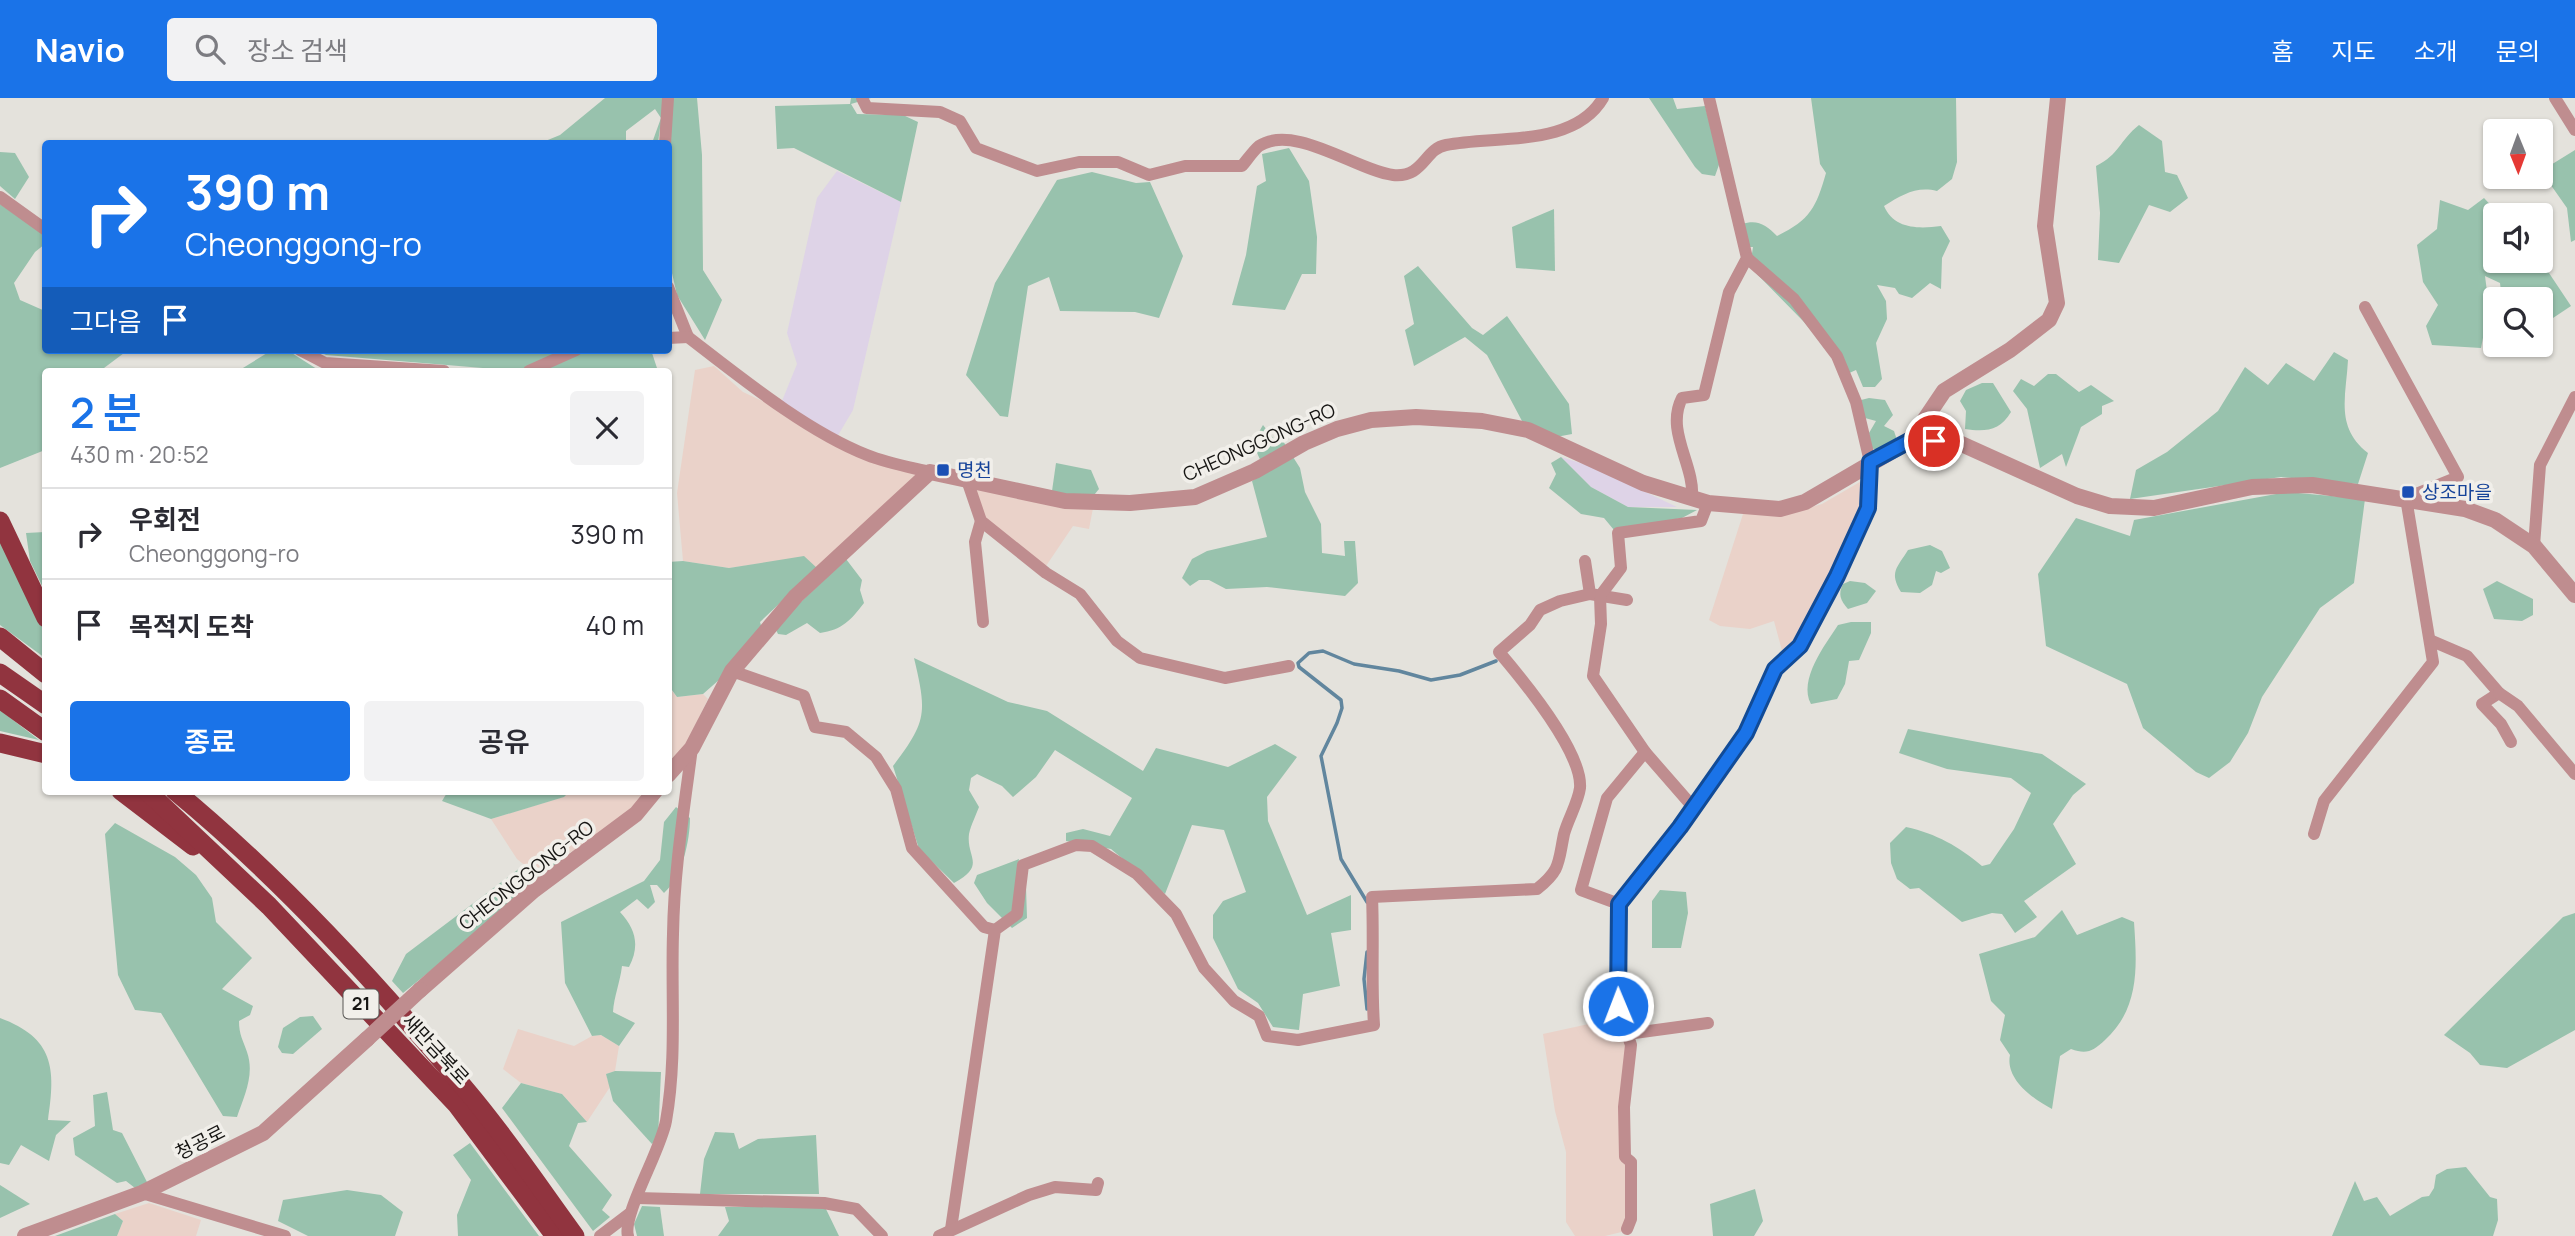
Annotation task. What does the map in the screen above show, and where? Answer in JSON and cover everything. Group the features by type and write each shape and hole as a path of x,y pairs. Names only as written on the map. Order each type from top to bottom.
{"highway":[{"path":"0,521 42,610"},
{"path":"0,638 42,671"},
{"path":"0,653 42,683"},
{"path":"0,673 42,702"},
{"path":"0,699 42,729"},
{"path":"0,743 42,753"},
{"path":"128,795 184,841 218,858"},
{"name":"새만금북로","path":"150,795 269,906 457,1105 555,1236"},
{"name":"새만금북로","path":"179,795 251,859 354,961 469,1093 575,1236"},
{"path":"191,795 235,834 251,859"}],"street":[{"path":"665,140 668,98"},
{"path":"862,98 867,108 940,112 960,121 976,148 1037,171 1079,162 1118,162 1149,175 1185,166 1242,166 1260,145 1282,141 1324,149 1392,175 1414,173 1441,145 1562,131 1596,111 1604,98"},
{"path":"1627,1229 1631,1219 1631,1162 1625,1157 1624,1107 1631,1045 1618,1006 1619,904 1746,733 1775,669 1800,646 1837,576 1868,508 1870,462 1856,402 1837,356 1794,299 1747,258 1709,98"},
{"path":"1911,440 1944,391 2010,350 2049,320 2057,303 2045,226 2058,98"},
{"path":"2555,98 2575,130"},
{"path":"0,197 42,227"},
{"path":"1595,595 1621,568 1618,533 1701,521 1700,501 1676,434 1679,404 1682,398 1689,395 1704,395 1729,292 1747,258"},
{"path":"672,296 688,337 672,338"},
{"path":"2365,307 2458,477 2406,498"},
{"name":"CHEONGGONG-RO","path":"688,337 748,384 843,444 869,456 1065,501 1130,503 1195,497 1255,471 1304,443 1337,429 1371,420 1416,417 1482,421 1528,430 1643,483 1700,501 1780,509 1805,502 1911,440"},
{"path":"308,354 325,363 399,368"},
{"path":"535,368 567,354"},
{"path":"2534,546 2540,465 2575,397"},
{"path":"1911,440 1957,442 2077,496 2110,506 2154,509 2252,487 2312,485 2465,509 2485,516 2534,546 2575,595"},
{"path":"672,770 692,748 732,671 796,596 930,472"},
{"path":"968,480 981,521 975,542 983,622"},
{"path":"2314,834 2324,801 2433,662 2432,641 2406,498"},
{"path":"981,521 1046,573 1080,594 1117,642 1140,658 1224,678 1289,666"},
{"path":"1585,561 1601,624 1593,676 1645,752 1693,807"},
{"path":"951,1229 995,930 1017,914 1023,866 1076,845 1092,846 1137,874 1176,914 1204,968 1234,1001 1259,1016 1267,1036 1298,1040 1374,1025 1370,975 1374,948 1372,897 1537,889 1555,876 1569,817 1580,790 1578,771 1534,693 1499,652 1530,625 1540,610 1560,601 1595,595 1628,600"},
{"path":"2432,641 2467,656 2499,693 2518,706 2575,774"},
{"path":"732,671 804,696 815,727 846,732 876,757 896,789 912,848 984,927 995,930"},
{"path":"2499,693 2482,704 2501,724 2511,742"},
{"path":"628,1236 629,1214 655,1161 666,1121 675,1000 675,890 692,748"},
{"path":"1619,904 1581,890 1607,798 1645,752"},
{"name":"CHEONGGONG-RO","path":"367,1039 534,890 636,814 652,795"},
{"path":"1627,1034 1708,1023"},
{"name":"청공로","path":"25,1236 142,1193 263,1133 367,1039"},
{"path":"939,1236 1042,1191 1055,1187 1096,1190 1098,1183"},
{"path":"142,1193 285,1236"},
{"path":"637,1198 824,1203 856,1209 882,1236"},
{"path":"601,1234 629,1214"}],"shaded area":[{"path":"837,171 901,202 853,410 837,437 782,401 797,364 787,333 817,198"},
{"path":"714,366 743,392 919,474 817,568 764,563 729,568 683,561 677,493 695,370"},
{"path":"1561,457 1593,467 1677,507 1628,507 1591,487"},
{"path":"1865,479 1870,510 1787,669 1774,621 1750,629 1720,626 1709,620 1743,514 1787,514 1822,504"},
{"path":"973,485 1093,508 1089,529 1073,526 1046,566 984,519"},
{"path":"672,691 677,697 703,694 708,699 680,756 672,764"},
{"path":"643,795 619,820 587,844 532,871 517,859 491,819 563,797"},
{"path":"1616,1018 1629,1048 1623,1160 1636,1167 1634,1229 1605,1236 1575,1236 1566,1222 1566,1152 1555,1111 1543,1034"},
{"path":"518,1029 574,1046 592,1036 601,1035 619,1046 615,1071 606,1074 610,1087 587,1122 562,1094 521,1083 503,1069"},
{"path":"149,1203 201,1220 196,1236 117,1236 123,1221 115,1214"}],"green space":[{"path":"605,98 697,98 702,155 703,270 722,300 705,340 677,295 672,273 672,140 666,140 660,128 658,140 653,140 661,118 655,109 626,131 626,140 548,140 560,135"},
{"path":"851,98 871,98 851,104 857,114 903,115 918,122 901,202 794,148 777,149 775,106 850,104"},
{"path":"1649,98 1673,98 1677,109 1705,106 1720,162 1715,176 1702,174 1695,167"},
{"path":"1811,98 1956,98 1957,162 1952,179 1937,191 1916,191 1884,206 1894,219 1908,226 1941,226 1950,241 1942,258 1941,289 1930,283 1912,298 1899,294 1895,288 1877,285 1886,301 1887,319 1876,343 1882,379 1875,387 1863,387 1856,370 1847,374 1804,322 1750,267 1753,247 1748,247 1742,224 1761,224 1777,236 1804,218 1819,195 1826,173 1820,164"},
{"path":"2139,125 2162,141 2165,172 2177,175 2188,198 2170,212 2149,205 2119,263 2098,260 2100,213 2096,166 2110,157"},
{"path":"1289,148 1309,181 1317,237 1316,274 1302,274 1285,310 1232,305 1246,255 1257,186 1266,181 1262,154"},
{"path":"2575,150 2575,240 2571,242 2567,208 2553,188 2553,164"},
{"path":"0,152 15,153 29,177 15,199 0,186"},
{"path":"1092,172 1136,183 1150,182 1183,256 1159,318 1135,312 1060,311 1049,277 1028,286 1008,417 1000,416 966,375 995,283 1057,180"},
{"path":"2484,198 2489,203 2483,203 2483,273 2549,273 2571,306 2553,318 2553,287 2500,287 2500,283 2485,276 2481,348 2432,345 2426,326 2438,305 2423,282 2417,245 2437,229 2440,200 2468,210"},
{"path":"0,204 42,233 42,246 35,252 14,283 20,300 42,310 42,354 123,354 104,368 42,368 42,451 0,468"},
{"path":"1554,209 1555,271 1516,268 1512,227"},
{"path":"1418,266 1472,328 1483,335 1507,316 1569,404 1572,434 1556,437 1522,421 1487,355 1465,337 1414,366 1405,330 1414,324 1404,276"},
{"path":"2334,352 2348,360 2345,399 2347,422 2351,433 2368,453 2358,484 2281,477 2130,499 2136,470 2167,452 2218,411 2245,367 2268,385 2286,363 2314,381"},
{"path":"266,354 293,354 315,368 243,368"},
{"path":"324,354 652,354 657,368 483,368"},
{"path":"2048,374 2056,374 2079,392 2091,385 2114,401 2102,406 2102,414 2081,427 2066,467 2062,454 2040,468 2027,409 2013,391 2021,379 2034,386"},
{"path":"1982,383 1993,383 2011,412 1997,427 1965,429 1966,411 1960,401 1966,390"},
{"path":"1861,400 1885,400 1893,415 1884,426 1894,431 1897,440 1883,452 1871,448 1869,433 1876,421 1865,418"},
{"path":"1263,425 1274,439 1283,441 1300,468 1305,492 1321,524 1322,553 1345,556 1344,541 1355,541 1358,583 1345,596 1267,587 1226,589 1209,580 1199,580 1190,586 1182,578 1192,559 1207,551 1267,537 1252,481 1267,471 1256,448"},
{"path":"1561,457 1591,487 1628,507 1697,510 1682,518 1614,530 1604,518 1581,514 1549,488 1556,474 1551,463"},
{"path":"1056,463 1091,470 1099,489 1084,507 1052,491"},
{"path":"2287,492 2365,499 2354,583 2320,608 2262,697 2248,733 2230,762 2209,778 2196,772 2143,728 2127,684 2046,646 2038,574 2076,518 2130,536 2134,520"},
{"path":"42,532 42,586 30,561 26,533"},
{"path":"0,533 42,619 42,656 0,625"},
{"path":"1930,545 1942,551 1950,568 1941,573 1936,571 1932,585 1920,593 1901,592 1895,575 1901,561 1908,550"},
{"path":"804,556 817,568 760,622 762,629 728,672 703,694 677,697 672,690 672,562 729,568"},
{"path":"846,559 862,580 860,590 864,603 855,614 840,627 828,632 820,633 807,623 786,635 778,634 776,630 781,621"},
{"path":"1850,581 1865,583 1876,591 1867,603 1848,609 1840,594 1843,584"},
{"path":"2497,581 2533,599 2533,615 2522,621 2494,619 2483,589"},
{"path":"1871,622 1871,633 1859,660 1849,661 1845,684 1837,699 1811,704 1808,684 1820,652 1838,625"},
{"path":"914,658 1008,702 1047,711 1143,771 1156,748 1228,767 1275,744 1297,757 1267,797 1268,821 1307,915 1351,895 1351,930 1331,933 1340,986 1303,994 1299,1030 1273,1027 1258,1003 1238,989 1213,938 1213,915 1223,901 1246,892 1224,830 1192,825 1165,894 1111,849 1066,841 1066,833 1083,829 1110,836 1132,798 1055,750 1036,777 1013,797 1002,786 977,774 971,778 969,790 979,807 969,834 973,861 970,871 954,883 919,849 893,766 912,738 921,716 921,692"},
{"path":"0,710 39,740 0,731"},
{"path":"1908,729 2042,754 2086,784 2073,795 2053,824 2076,864 2024,901 2037,917 2015,933 2002,914 1992,913 1962,922 1919,888 1910,889 1897,879 1891,863 1890,843 1906,827 1947,842 1982,866 1990,864 2014,829 2031,793 2011,778 1947,769 1899,753"},
{"path":"446,795 566,795 491,819 442,801"},
{"path":"676,807 690,818 687,848 676,878 664,893 657,885 650,885 655,902 648,909 637,899 620,912 633,931 635,945 629,967 622,966 613,1012 635,1023 619,1046 601,1035 592,1036 565,983 561,922 644,881 660,860 664,822"},
{"path":"115,823 175,857 196,875 212,898 216,922 252,958 222,989 253,1006 250,1015 239,1021 250,1069 248,1085 237,1117 223,1116 161,1013 135,1010 118,975 105,834"},
{"path":"579,851 403,993 392,981 406,954 524,865 532,871"},
{"path":"1019,859 1017,874 1026,887 1027,918 1012,928 987,903 974,883 977,875"},
{"path":"1660,890 1686,892 1688,913 1681,948 1652,948 1652,901"},
{"path":"2062,910 2077,935 2122,917 2134,922 2136,954 2134,986 2125,1014 2116,1028 2093,1049 2081,1052 2071,1049 2060,1056 2052,1109 2029,1094 2012,1072 2010,1055 2000,1040 2005,1015 1991,1001 1979,954 2035,937"},
{"path":"2575,913 2575,1030 2507,1068 2480,1065 2470,1053 2444,1035 2563,917"},
{"path":"313,1016 322,1029 293,1054 282,1053 278,1047 283,1028 300,1017"},
{"path":"0,1018 18,1026 41,1045 51,1070 48,1120 71,1121 56,1135 49,1161 21,1145 9,1165 0,1163"},
{"path":"615,1071 661,1072 658,1138 652,1144 613,1101 606,1074"},
{"path":"521,1083 562,1094 587,1122 578,1123 569,1146 612,1195 602,1210 610,1217 593,1231 502,1108"},
{"path":"107,1092 113,1130 122,1133 148,1184 135,1188 126,1181 117,1183 75,1155 73,1138 95,1126 93,1095"},
{"path":"715,1132 734,1133 739,1149 758,1139 816,1135 819,1194 700,1194 704,1159"},
{"path":"470,1143 539,1236 458,1236 457,1215 471,1180 453,1155"},
{"path":"2466,1167 2490,1197 2497,1199 2498,1220 2493,1236 2332,1236 2355,1181 2364,1201 2377,1197 2390,1216 2422,1197 2429,1196 2434,1188 2436,1175 2447,1169"},
{"path":"0,1185 30,1204 0,1218"},
{"path":"1755,1189 1763,1221 1754,1236 1713,1236 1710,1204"},
{"path":"347,1190 381,1195 403,1212 395,1236 308,1236 278,1221 283,1200"},
{"path":"642,1206 660,1207 664,1236 637,1236 634,1224"},
{"path":"725,1207 825,1207 839,1236 718,1236 729,1221"},
{"path":"115,1214 123,1221 117,1236 55,1236"}],"waterway":[{"path":"1367,902 1341,859 1321,756 1337,723 1342,708 1341,700 1299,667 1298,663 1309,653 1323,651 1354,664 1399,671 1431,680 1460,675 1496,661"},
{"path":"1367,952 1364,979 1367,1009"}],"place":[{"name":"명천","path":"943,470"},
{"name":"상조마을","path":"2408,492"}],"route":[{"path":"1618,1006 1619,904 1680,827 1746,733 1775,669 1800,646 1837,576 1868,508 1870,462 1911,440 1934,441"}]}
